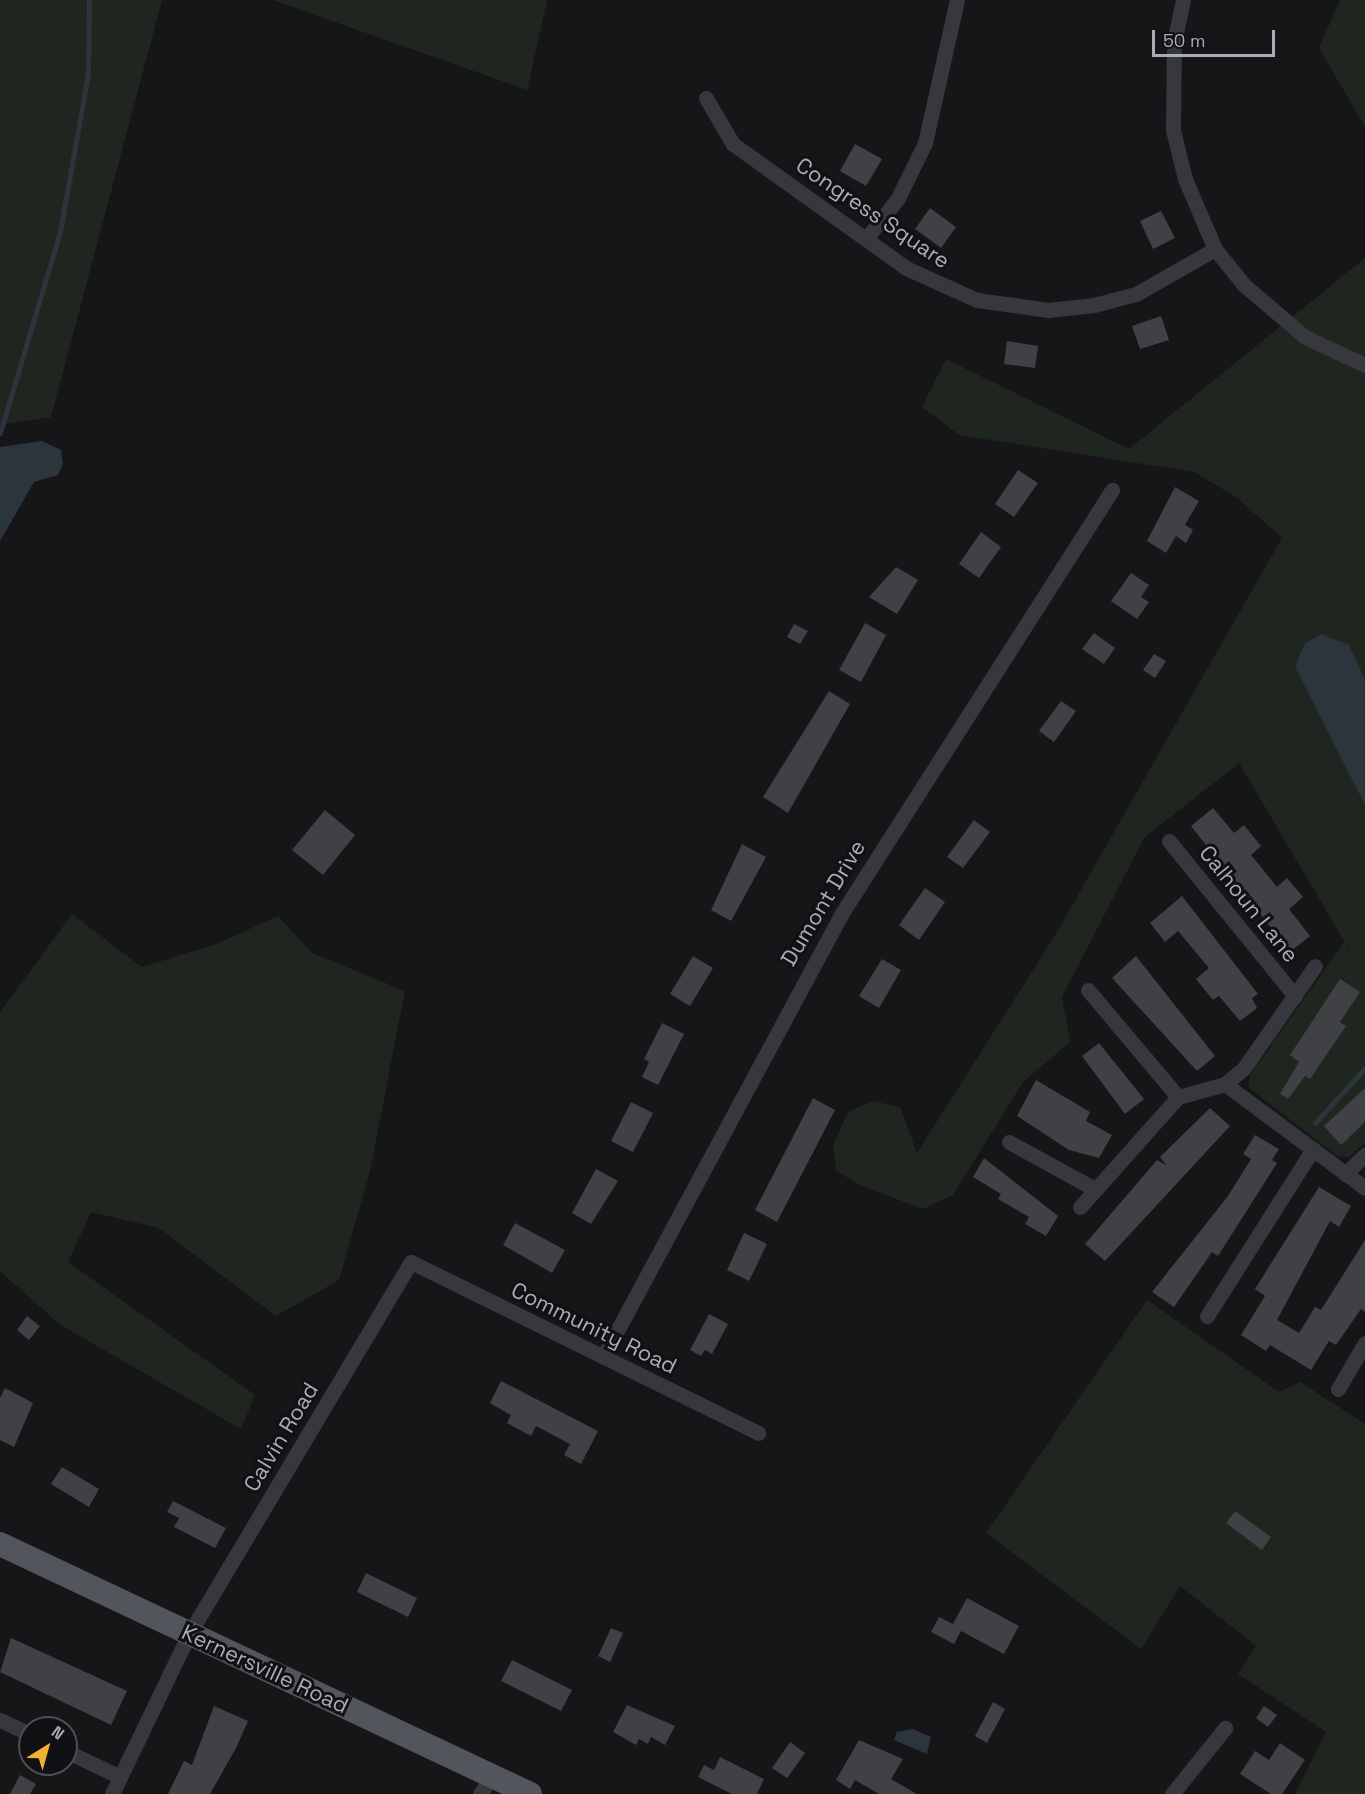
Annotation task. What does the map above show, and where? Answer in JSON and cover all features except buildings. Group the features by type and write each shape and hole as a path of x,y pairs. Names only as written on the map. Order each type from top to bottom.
{"main road":[{"name":"Kernersville Road","path":"0,1544 189,1634 486,1785 530,1794"}],"street":[{"path":"866,239 898,198 924,143 957,0"},
{"path":"1183,0 1174,42 1173,130 1185,179 1215,249 1244,285 1305,337 1365,365"},
{"name":"Congress Square","path":"706,98 733,144 866,239 939,287 977,300 1048,310 1136,294 1215,249"},
{"name":"Dumont Drive","path":"603,1358 842,913 1112,490"},
{"name":"Calhoun Lane","path":"1169,841 1295,996"},
{"path":"1080,1207 1178,1097 1225,1084 1244,1068 1315,966"},
{"path":"1088,990 1178,1097"},
{"path":"1225,1084 1365,1188"},
{"path":"1009,1142 1095,1189"},
{"path":"1207,1316 1313,1149"},
{"path":"1345,1174 1365,1155"},
{"name":"Community Road","path":"411,1263 758,1433"},
{"name":"Calvin Road","path":"112,1794 189,1634 411,1263"},
{"path":"1338,1389 1365,1343"},
{"path":"0,1720 18,1728"},
{"path":"1172,1794 1225,1728"},
{"path":"78,1757 120,1777"}],"shaded area":[{"path":"0,0 162,0 51,417 0,425"},
{"path":"273,0 547,0 527,90"},
{"path":"1340,0 1365,0 1365,127 1319,48"},
{"path":"1365,258 1365,1143 1349,1157 1337,1156 1248,1087 1251,1074 1344,942 1359,966 1239,763 1144,838 1062,997 1070,1042 1023,1082 953,1195 923,1209 857,1184 836,1170 833,1145 848,1112 872,1101 900,1107 917,1153 1057,932 1282,538 1236,497 1194,472 959,435 922,407 946,359 1129,449"},
{"path":"42,441 61,450 63,464 58,475 34,482 0,541 0,447"},
{"path":"1321,634 1349,645 1365,680 1365,805 1295,667 1305,643"},
{"path":"72,914 142,967 219,943 278,916 312,953 405,991 370,1171 339,1280 276,1316 159,1228 91,1212 68,1262 255,1395 241,1429 59,1324 0,1271 0,1012"},
{"path":"1147,1300 1279,1392 1300,1382 1365,1424 1365,1794 1295,1794 1326,1732 1238,1674 1256,1646 1180,1586 1141,1649 986,1533"},
{"path":"913,1729 931,1737 927,1754 894,1740 897,1732"}],"waterway":[{"path":"0,433 60,232 88,74 89,0"},
{"path":"1315,1123 1365,1068"}]}
